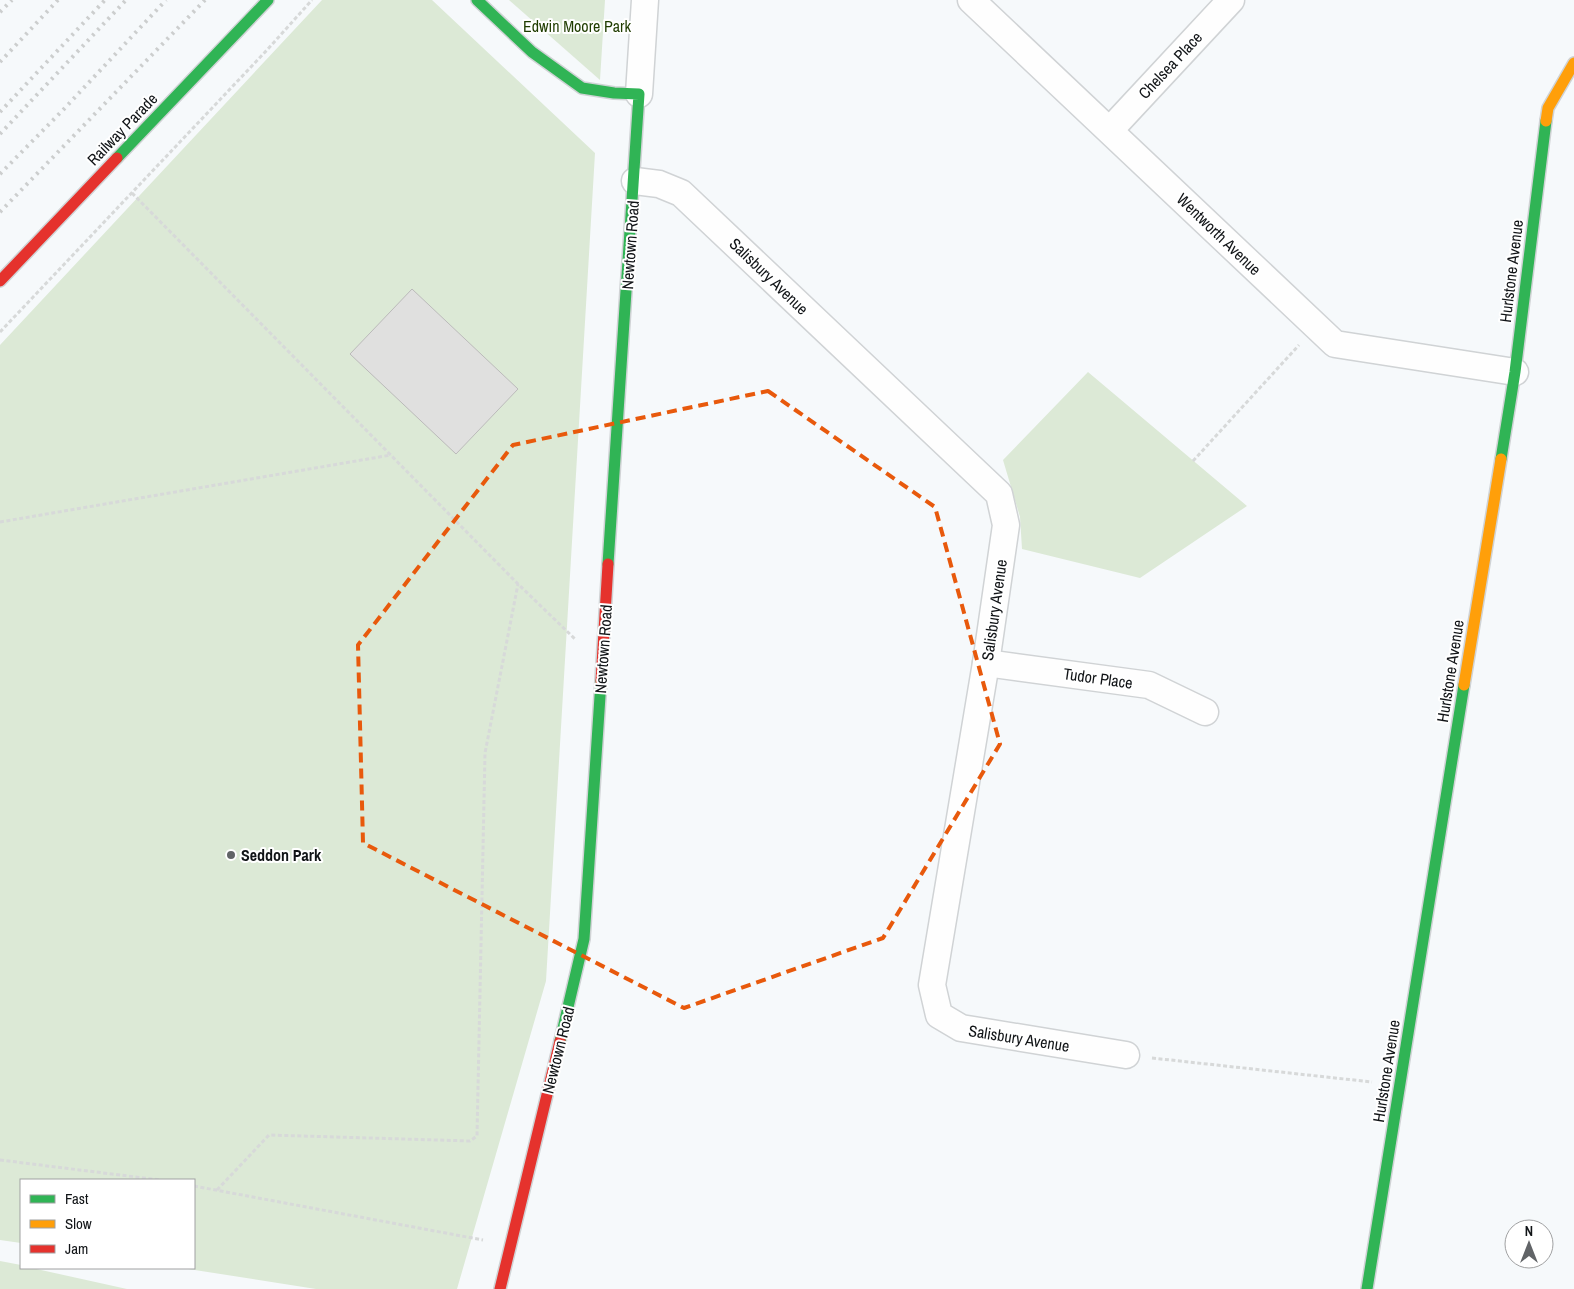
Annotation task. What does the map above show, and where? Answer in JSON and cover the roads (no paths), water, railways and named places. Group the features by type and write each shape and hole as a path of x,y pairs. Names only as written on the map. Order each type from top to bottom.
{"street":[{"name":"Railway Parade","path":"0,281 268,0"},
{"path":"477,0 532,52 582,88 614,93 639,94"},
{"name":"Newtown Road","path":"500,1289 584,939 635,180 645,0"},
{"name":"Wentworth Avenue","path":"971,0 1335,344 1515,372"},
{"name":"Chelsea Place","path":"1110,130 1231,0"},
{"name":"Hurlstone Avenue","path":"1367,1289 1515,372 1548,108 1574,63"},
{"name":"Salisbury Avenue","path":"635,180 659,184 681,192 999,494 1006,526 986,663 932,985 939,1015 961,1028 1126,1055"},
{"name":"Tudor Place","path":"986,663 1149,685 1205,712"}],"railway":[{"path":"0,12 12,0"},
{"path":"0,62 58,0"},
{"path":"0,112 105,0"},
{"path":"0,134 126,0"},
{"path":"0,174 166,0"},
{"path":"0,212 205,0"}],"place":[{"name":"Seddon Park","path":"231,855"}],"park label":[{"name":"Edwin Moore Park","path":"577,26"}]}
